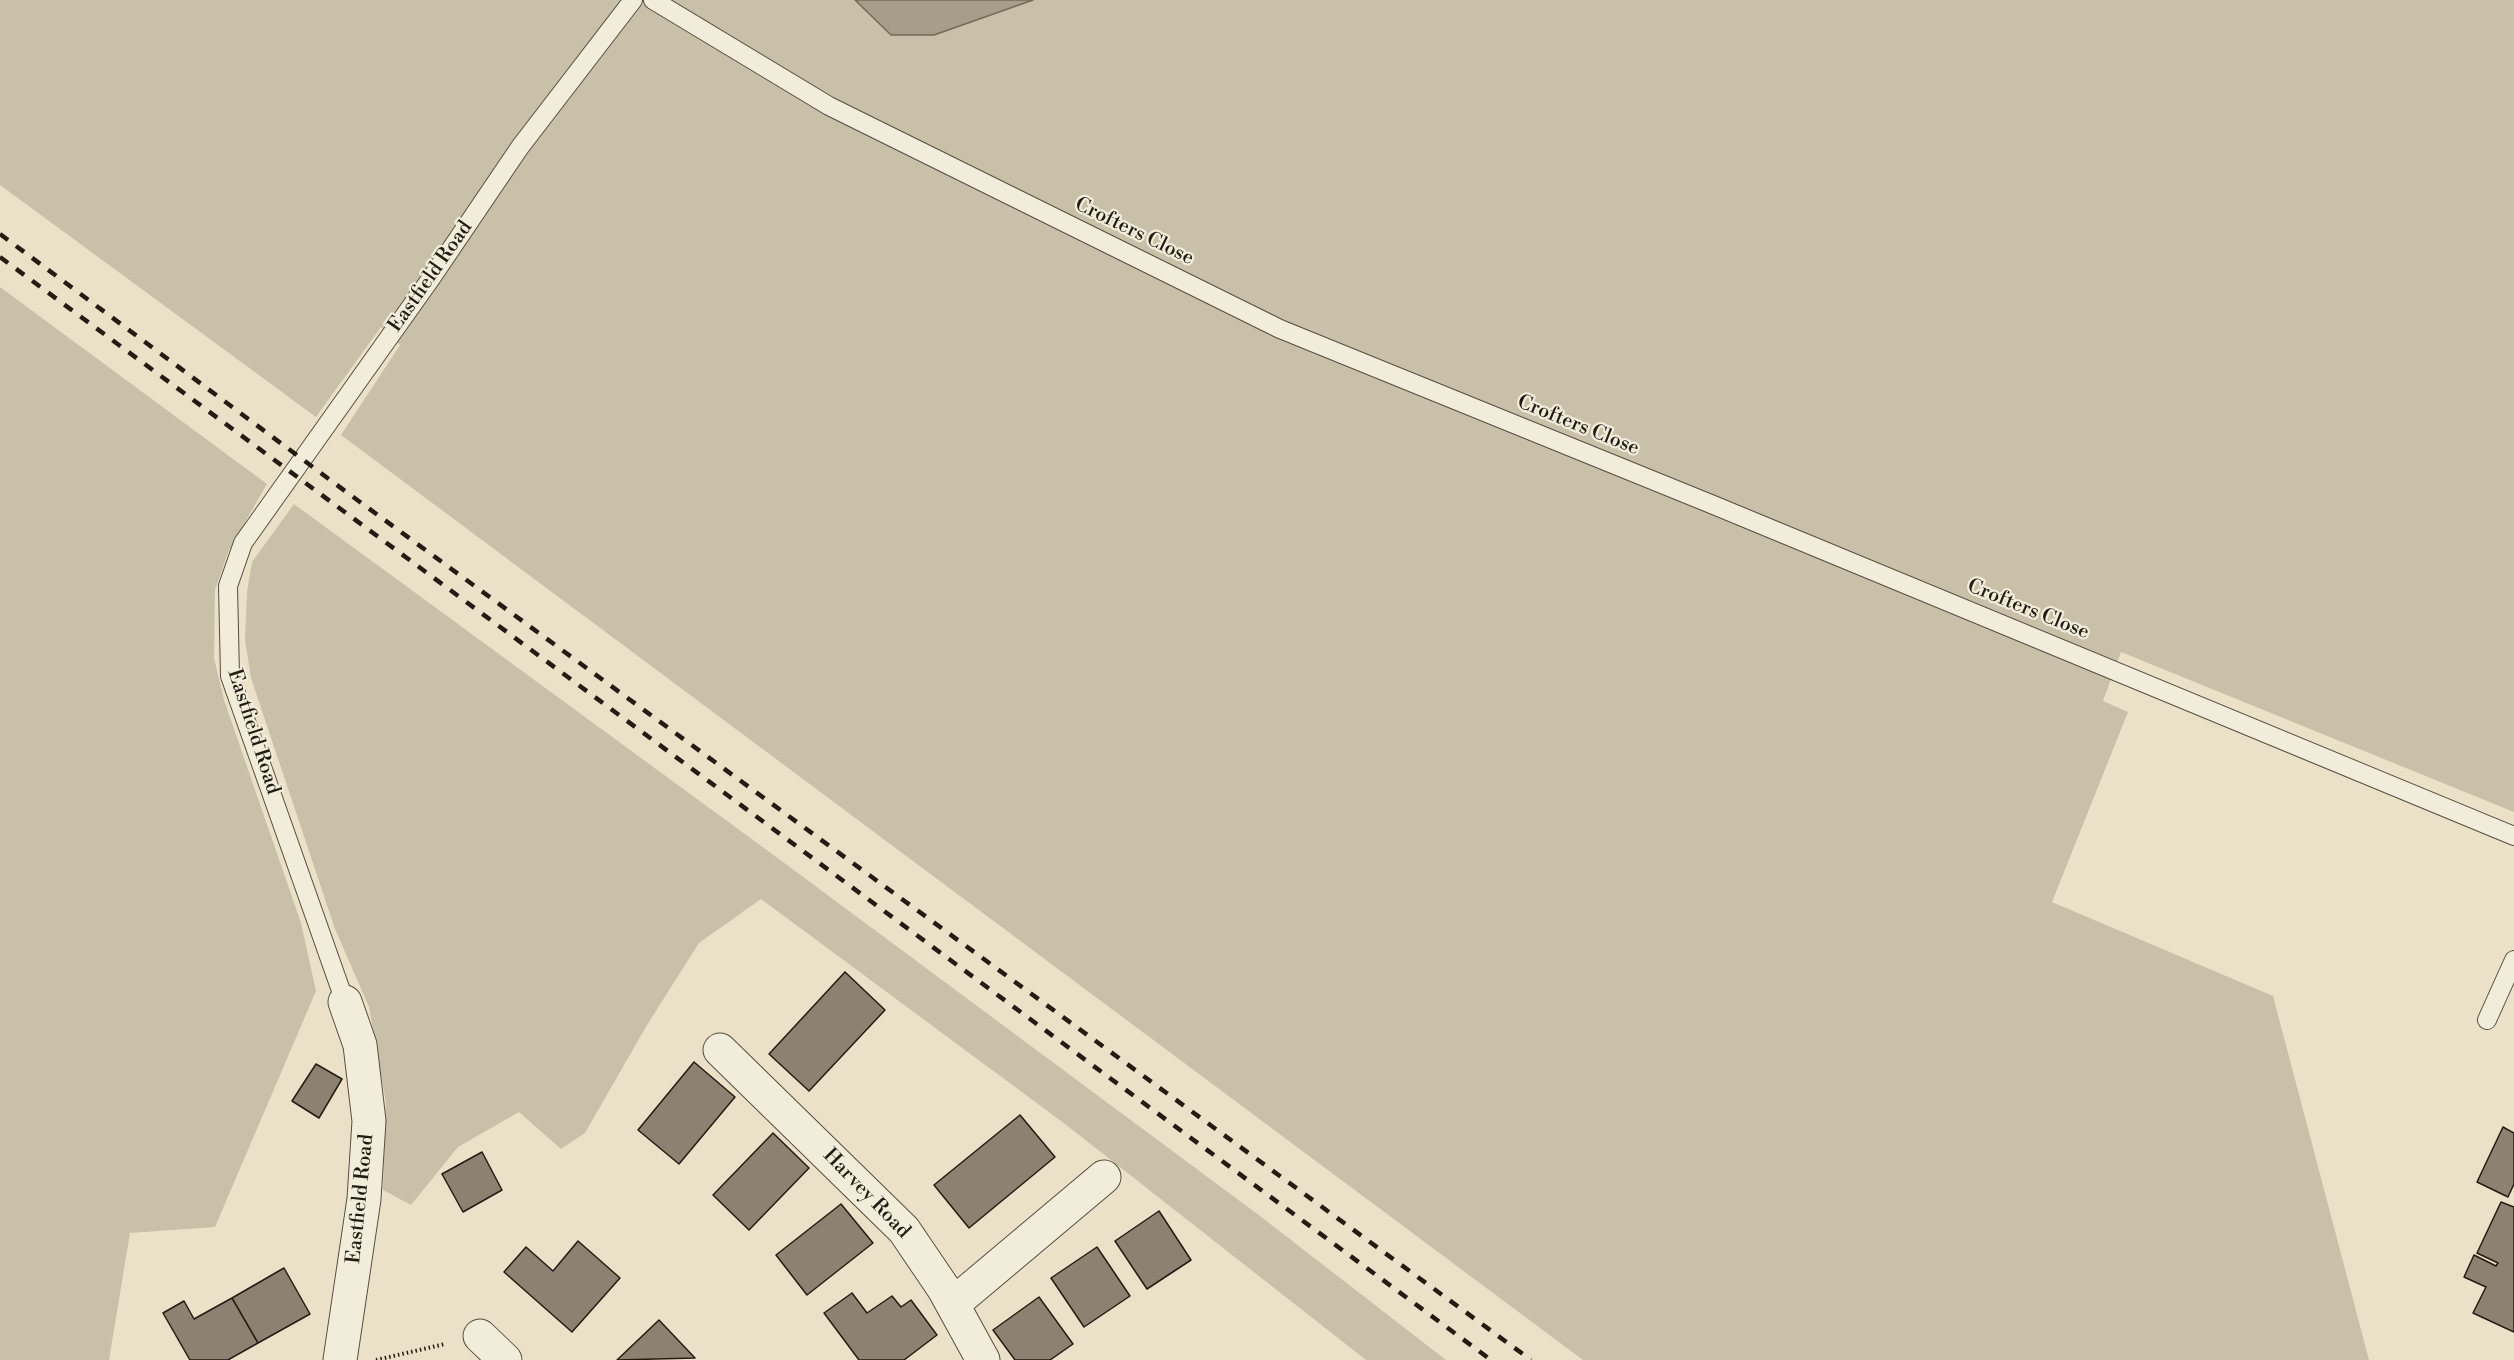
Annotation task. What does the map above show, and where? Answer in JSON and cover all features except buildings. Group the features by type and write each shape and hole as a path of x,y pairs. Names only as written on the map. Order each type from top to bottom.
{"street":[{"name":"Eastfield Road","path":"340,1360 364,1198 369,1121 360,1045 345,1002"},
{"name":"Harvey Road","path":"720,1050 904,1230 953,1304 983,1360"},
{"path":"953,1304 1104,1177"},
{"path":"480,1336 506,1360"}],"lane":[{"name":"Eastfield Road","path":"345,1002 230,676 228,586 243,543 425,286 520,147 633,0"},
{"name":"Crofters Close","path":"653,0 829,106 1280,329 1711,504 2514,836"},
{"path":"2487,1020 2514,960"}],"path":[{"path":"376,1360 480,1336"}],"shaded area":[{"path":"0,0 2514,0 2514,812 2121,652 2103,701 2128,712 2052,902 2273,996 2369,1360 1583,1360 341,435 400,345 381,327 316,417 0,185"},
{"path":"855,0 1033,0 934,35 891,35"},
{"path":"0,287 267,484 229,550 215,590 214,658 224,700 301,923 316,991 215,1227 130,1233 109,1360 0,1360"},
{"path":"294,504 779,859 1260,1216 1446,1360 1366,1360 1065,1124 761,899 699,943 647,1025 585,1133 561,1149 519,1112 458,1147 411,1205 383,1190 386,1103 369,1007 335,929 251,678 245,640 247,592 252,562"}],"railway":[{"path":"0,234 345,491 1531,1360"},
{"path":"0,257 1491,1360"}]}
